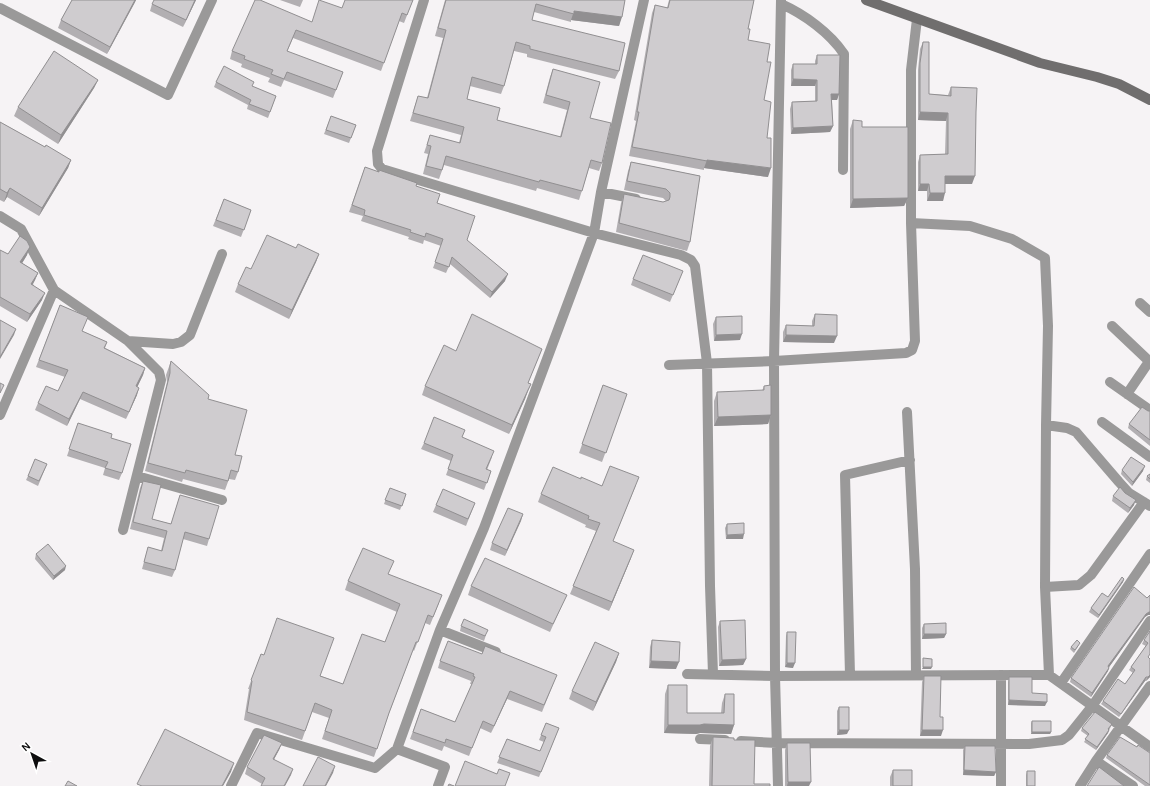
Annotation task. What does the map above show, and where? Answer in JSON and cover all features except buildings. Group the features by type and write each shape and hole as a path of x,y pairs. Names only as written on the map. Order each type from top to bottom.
{"street":[{"path":"0,8 168,95 212,0"},
{"path":"424,0 377,151 378,164 382,169 594,233 681,255 691,260 695,266 707,364 710,586 713,674"},
{"path":"231,786 257,733 374,768 397,749 440,630 484,528 594,233 601,192 644,0"},
{"path":"866,0 1040,63 1119,84 1150,100"},
{"path":"778,786 775,676 774,361 781,2 797,11 814,25 839,47 844,54 843,170"},
{"path":"669,365 774,361 906,352 912,350 915,341 911,223 911,70 917,19"},
{"path":"601,192 646,201"},
{"path":"0,216 21,229 54,290 128,341 159,372 161,380 123,530"},
{"path":"911,223 970,226 1012,239 1045,258 1048,326 1045,587 1049,675"},
{"path":"128,341 173,344 181,342 190,335 222,254"},
{"path":"0,416 54,290"},
{"path":"1140,303 1150,312"},
{"path":"1112,326 1150,361 1127,394"},
{"path":"1110,382 1150,410"},
{"path":"907,412 915,568 916,675"},
{"path":"1102,422 1150,457"},
{"path":"1045,587 1079,585 1091,576 1147,504 1129,493 1076,432 1067,428 1046,425"},
{"path":"850,675 845,475 910,460"},
{"path":"137,476 222,500"},
{"path":"1061,683 1150,554"},
{"path":"700,739 777,743 1000,744 1029,744 1062,740 1069,735 1093,705 1150,621"},
{"path":"440,630 503,655"},
{"path":"687,674 775,676 1049,675 1150,747"},
{"path":"1001,675 1001,786"},
{"path":"1080,786 1121,725 1150,686"},
{"path":"397,749 445,767 438,786"},
{"path":"1096,761 1130,785"}]}
